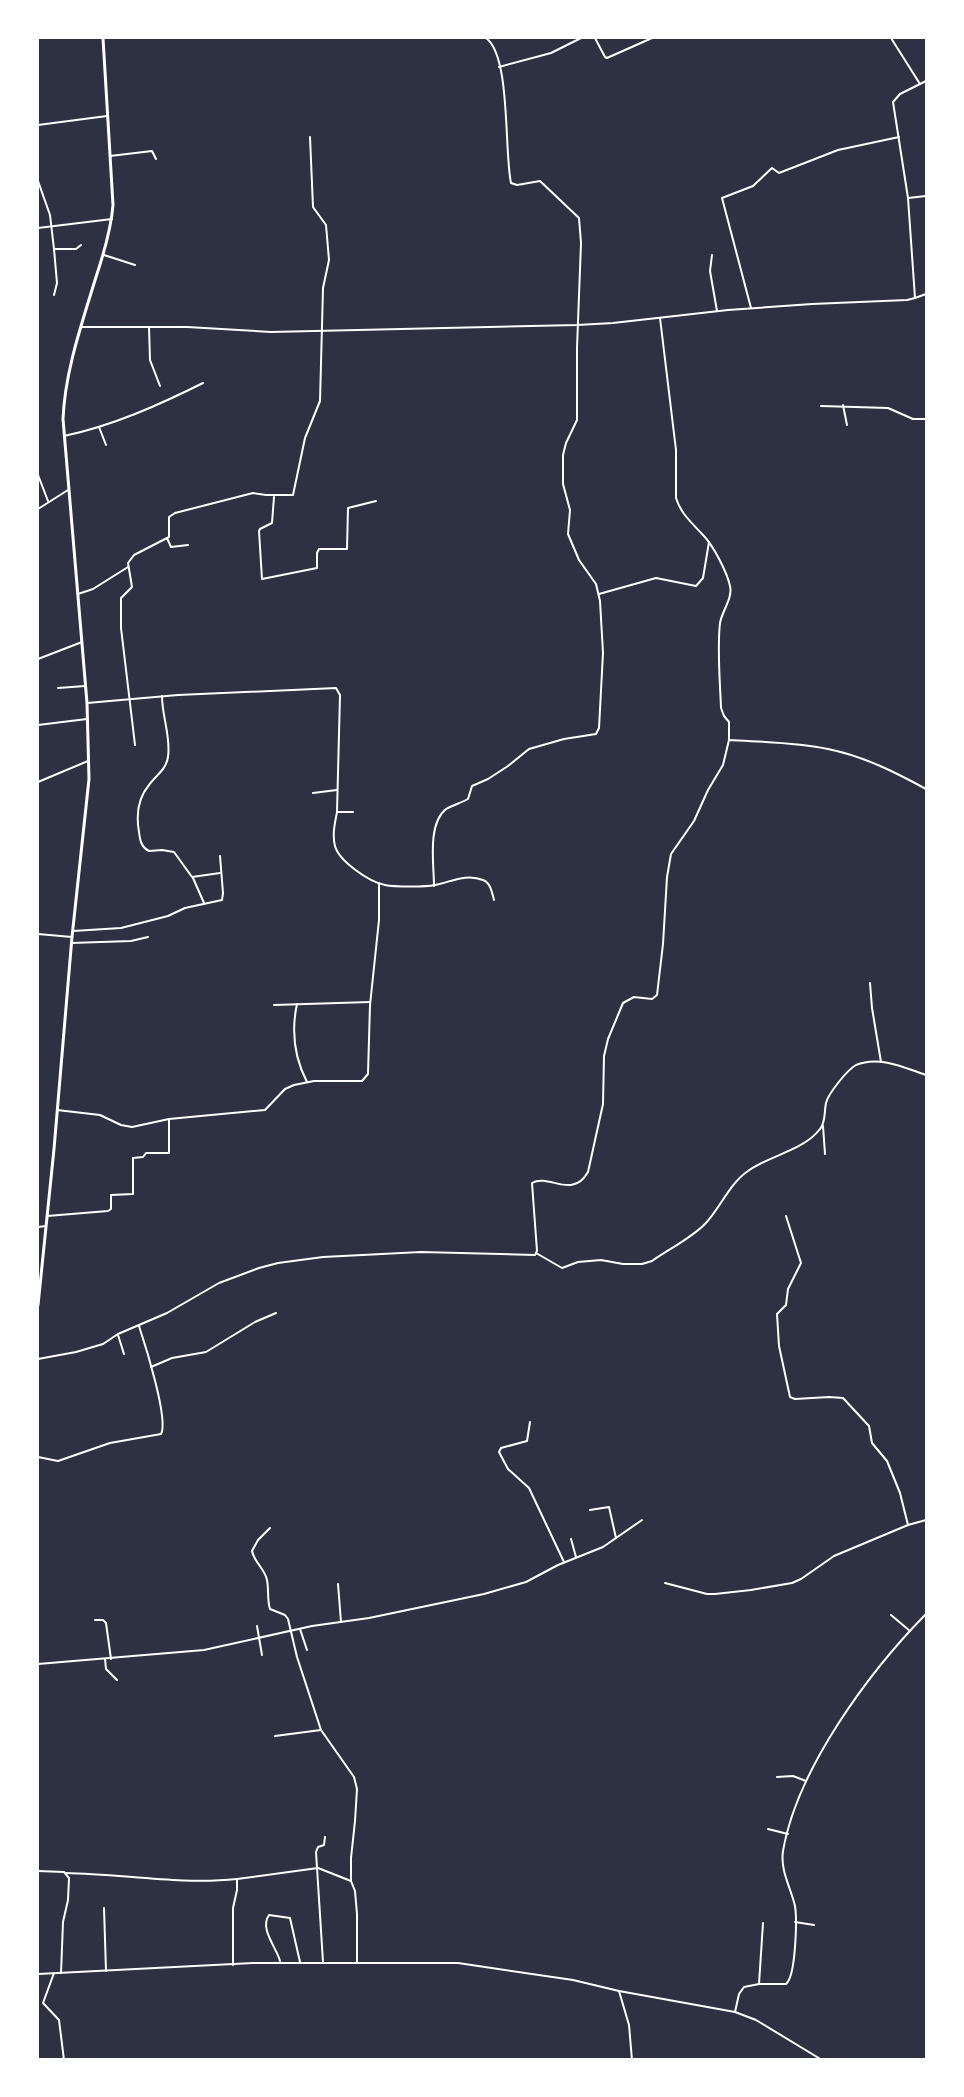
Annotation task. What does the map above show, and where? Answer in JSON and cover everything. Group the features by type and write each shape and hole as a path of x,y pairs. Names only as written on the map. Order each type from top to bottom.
{"highway":[{"path":"38,1305 71,943 84,845 90,760 87,703 64,436 65,398 81,327 104,255 112,219 103,38"}],"street":[{"path":"434,886 433,850 435,830 438,820 447,808 468,799 472,786 488,779 529,749 598,732 603,653 599,594 596,584 579,560 568,534 570,510 563,484 563,456 566,443 577,420 581,243 579,218 540,180 517,185 511,183 504,90 500,67 494,50 486,38"},
{"path":"500,67 550,53 581,38"},
{"path":"595,38 605,57 608,58 652,38"},
{"path":"891,38 920,84"},
{"path":"915,298 908,198 893,102 900,94 926,81"},
{"path":"38,125 108,116"},
{"path":"135,744 121,628 122,596 132,587 128,563 134,555 170,535 169,517 175,513 253,493 293,495 305,438 319,406 323,288 329,260 326,225 313,207 310,137"},
{"path":"751,309 722,198 752,186 772,168 779,173 838,150 899,137"},
{"path":"110,156 152,151 156,158"},
{"path":"38,181 47,205 51,226 57,283 54,295"},
{"path":"908,198 926,196"},
{"path":"38,228 112,219"},
{"path":"54,249 76,249 81,245"},
{"path":"104,255 135,264"},
{"path":"712,255 710,271 717,311"},
{"path":"81,327 206,328 271,332 322,332 578,325 717,311 812,304 902,301 926,294"},
{"path":"536,1254 532,1183 536,1181 563,1185 577,1184 584,1179 588,1172 604,1104 604,1056 608,1040 623,1003 634,997 652,1000 657,995 663,944 667,877 671,854 694,821 708,790 723,765 729,740 729,722 721,708 720,625 730,587 709,542 690,523 678,505 676,498 676,450 660,318"},
{"path":"149,327 150,360 160,386"},
{"path":"64,436 99,427 203,384"},
{"path":"843,405 844,419 847,425"},
{"path":"821,406 843,405 888,408 913,419 926,419"},
{"path":"99,427 106,445"},
{"path":"38,475 48,501"},
{"path":"38,509 68,490"},
{"path":"274,495 272,523 260,528 259,532 262,579 316,568 319,549 347,549 348,508 376,501"},
{"path":"167,538 171,547 188,545"},
{"path":"599,594 656,578 696,586 703,578 709,542"},
{"path":"78,594 93,589 128,566"},
{"path":"38,659 82,642"},
{"path":"58,688 85,686"},
{"path":"87,703 128,698 336,688 340,696 338,790 334,839 338,854 353,868 379,883 393,886 434,886 457,879 482,880 489,884 494,900"},
{"path":"162,696 168,727 168,759 161,772 149,785 139,801 141,842 146,850 168,850 174,852 192,877 204,903"},
{"path":"38,725 88,719"},
{"path":"729,740 753,740 828,749 870,762 926,789"},
{"path":"38,782 90,760"},
{"path":"313,793 338,790"},
{"path":"337,812 353,812"},
{"path":"73,931 121,928 160,919 185,908 223,898 220,856"},
{"path":"192,877 220,873"},
{"path":"57,1110 100,1115 121,1125 132,1127 169,1119 265,1110 285,1089 308,1082 362,1081 368,1074 370,1002 379,920 379,883"},
{"path":"38,934 72,937"},
{"path":"71,943 132,941 148,938"},
{"path":"870,983 881,1062"},
{"path":"274,1005 370,1002"},
{"path":"297,1004 293,1024 294,1045 301,1070 308,1082"},
{"path":"824,1154 823,1124 828,1098 848,1072 860,1064 881,1062 926,1075"},
{"path":"47,1216 108,1211 111,1209 111,1195 133,1194 133,1158 143,1157 146,1153 169,1153 169,1119"},
{"path":"38,1359 89,1349 103,1344 118,1334 168,1313 219,1283 259,1268 284,1262 323,1257 421,1252 524,1256 536,1254 562,1268 578,1262 601,1260 623,1264 642,1264 652,1261 704,1225 736,1182 748,1171 764,1161 802,1144 815,1135 823,1124"},
{"path":"786,1216 801,1263 788,1289 786,1305 777,1314 779,1346 790,1396 793,1399 841,1397 865,1421 870,1428 872,1442 887,1461 894,1476 908,1525"},
{"path":"38,1227 46,1226"},
{"path":"151,1368 172,1358 206,1352 255,1322 276,1313"},
{"path":"38,1457 58,1460 110,1443 161,1434 164,1429 163,1423 151,1368 139,1326"},
{"path":"118,1334 124,1354"},
{"path":"530,1422 527,1441 501,1448 499,1452 508,1469 529,1488 564,1562"},
{"path":"590,1510 609,1507 616,1538"},
{"path":"38,1664 204,1650 300,1629 443,1603 498,1590 526,1582 564,1562 603,1547 642,1520"},
{"path":"664,1583 706,1594 715,1594 792,1583 801,1579 834,1556 908,1525 926,1520"},
{"path":"270,1528 253,1547 252,1554 267,1578 270,1609 285,1615 321,1730 356,1781 355,1821 350,1858 357,1914 357,1962"},
{"path":"571,1539 576,1557"},
{"path":"338,1584 341,1622"},
{"path":"735,2012 741,1990 749,1985 782,1984 788,1982 792,1971 795,1908 783,1866 783,1853 806,1781 849,1708 898,1643 926,1614"},
{"path":"891,1615 910,1631"},
{"path":"95,1620 103,1620 106,1623 111,1659"},
{"path":"256,1626 262,1655"},
{"path":"300,1629 307,1650"},
{"path":"104,1659 106,1669 117,1680"},
{"path":"275,1736 321,1730"},
{"path":"777,1777 792,1776 806,1781"},
{"path":"768,1829 788,1834"},
{"path":"323,1962 316,1850 324,1845 325,1837"},
{"path":"38,1871 114,1874 200,1882 318,1868 352,1881"},
{"path":"61,1973 63,1922 68,1900 69,1883 66,1873"},
{"path":"233,1965 233,1908 237,1890 237,1879"},
{"path":"104,1908 106,1971"},
{"path":"280,1962 269,1938 266,1922 268,1915 290,1918 300,1962"},
{"path":"795,1922 814,1925"},
{"path":"759,1984 763,1923"},
{"path":"38,1974 280,1962 458,1963 573,1980 619,1991 735,2012 756,2020 822,2060"},
{"path":"54,1973 43,2003 59,2020 64,2060"},
{"path":"619,1991 629,2025 632,2060"}]}
